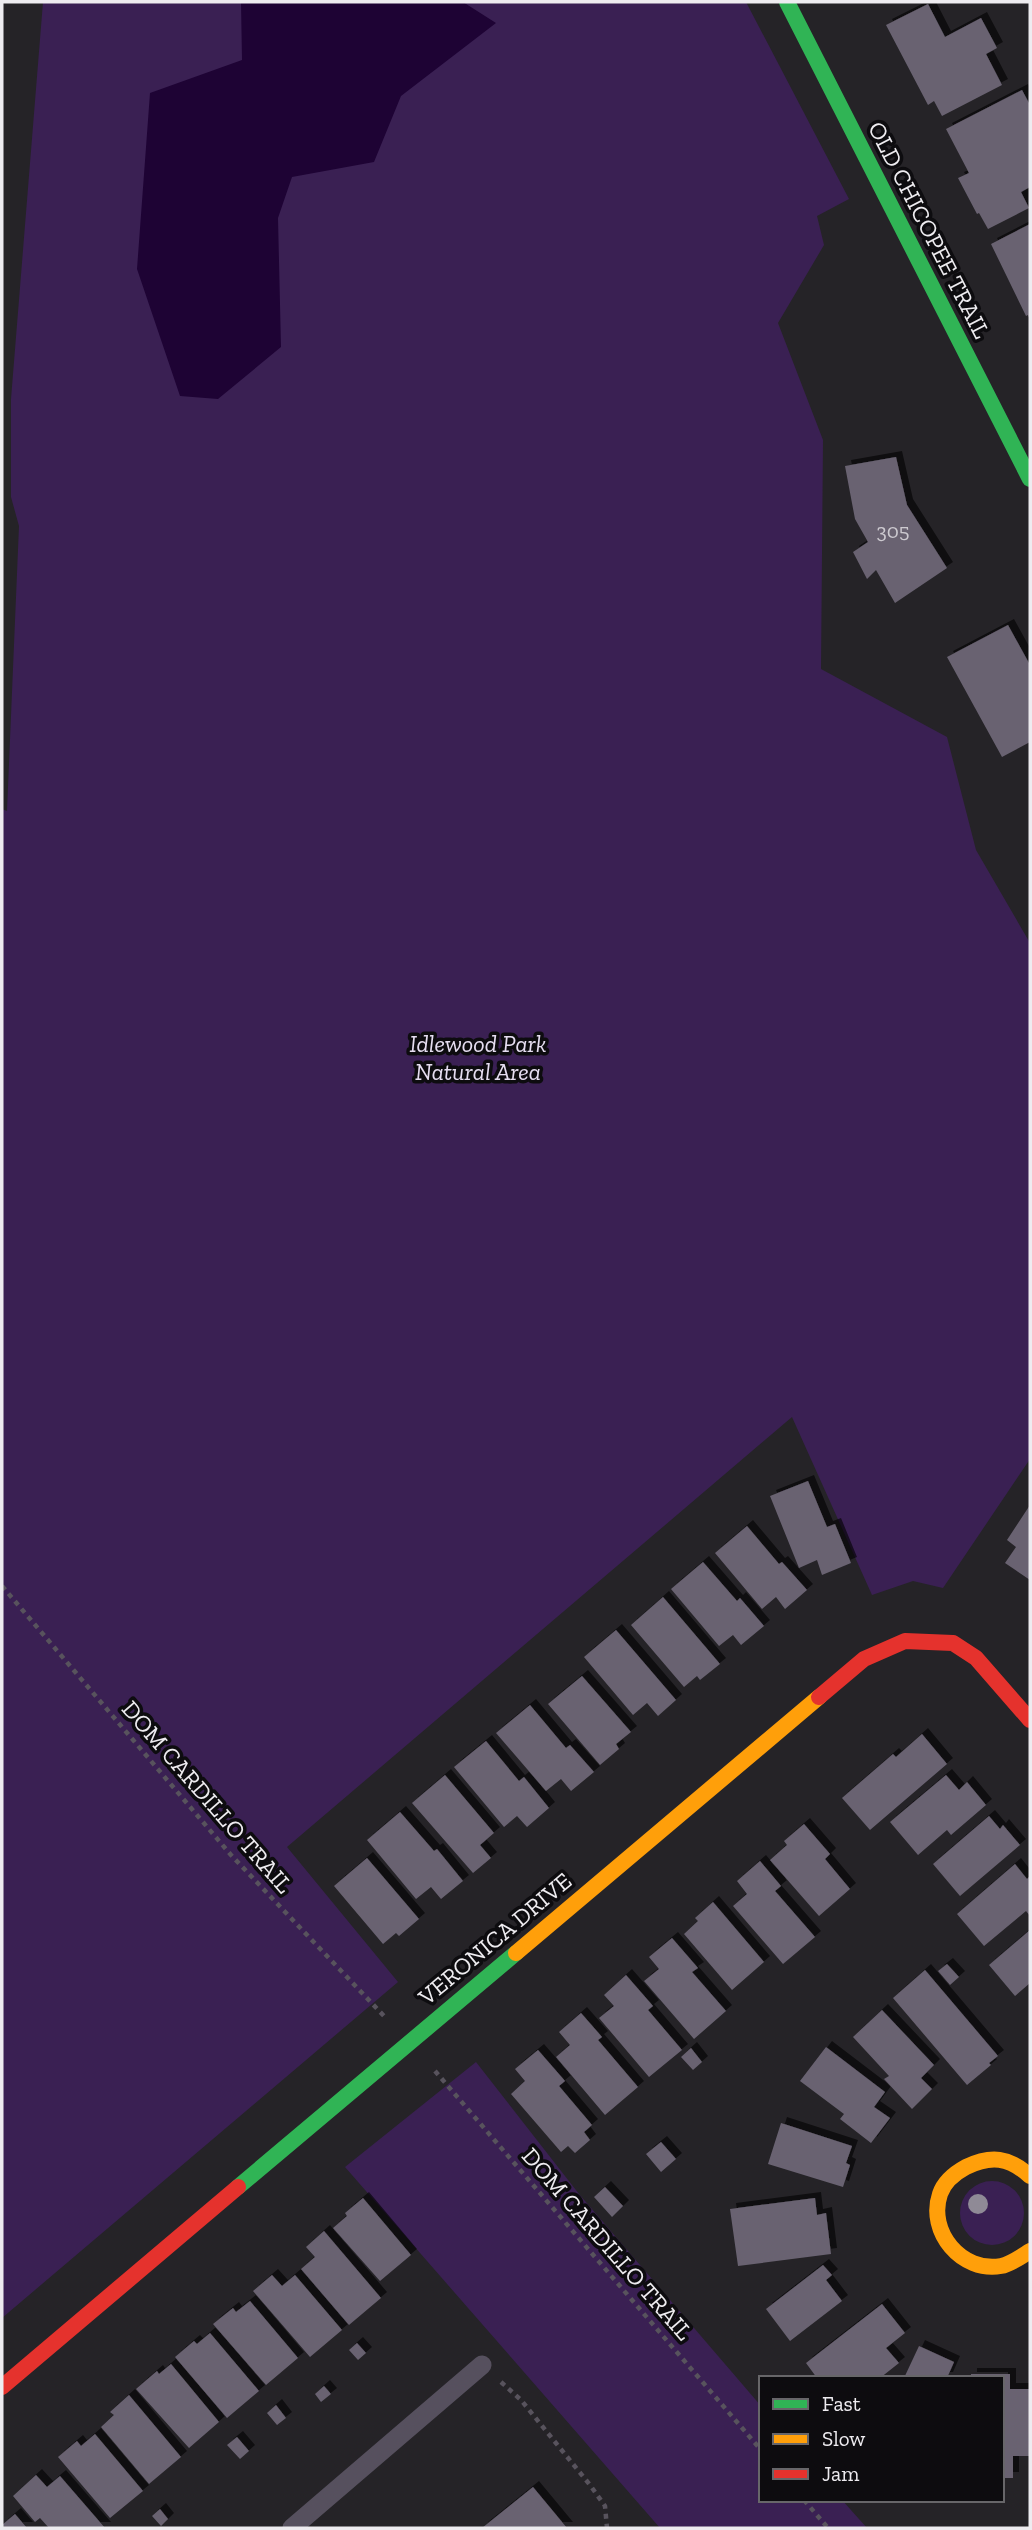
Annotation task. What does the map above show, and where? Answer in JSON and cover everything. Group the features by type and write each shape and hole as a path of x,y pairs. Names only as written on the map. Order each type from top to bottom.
{"street":[{"name":"OLD CHICOPEE TRAIL","path":"787,2 1030,479"},
{"name":"VERONICA DRIVE","path":"2,2387 864,1659 905,1642 953,1643 976,1658 1030,1720"},
{"path":"1030,2176 1022,2168 1006,2161 988,2159 970,2163 955,2172 944,2187 938,2203 937,2221 943,2239 954,2253 969,2263 986,2268 1004,2267 1030,2251"}],"lane":[{"path":"292,2528 482,2365"}],"path":[{"name":"DOM CARDILLO TRAIL","path":"2,1586 231,1855 392,2024"},
{"name":"DOM CARDILLO TRAIL","path":"435,2071 759,2448"},
{"path":"482,2365 521,2400 590,2485 605,2506 607,2528"},
{"path":"806,2502 828,2528"}],"green space":[{"name":"Idlewood Park Natural Area","path":"43,2 746,2 849,199 817,216 824,245 778,323 823,440 821,669 947,737 976,850 1030,943 1030,1459 943,1588 913,1581 872,1595 792,1417 287,1847 398,1982 2,2318 2,809 7,811 19,526 11,497 11,399"},
{"path":"476,2062 579,2194 759,2404 759,2502 844,2502 867,2528 660,2528 345,2167"},
{"path":"992,2181 1010,2187 1018,2195 1024,2213 1018,2231 1010,2239 992,2245 974,2239 966,2231 960,2213 966,2195 974,2187"}],"shaded area":[{"path":"241,2 463,2 496,23 401,96 374,162 292,177 278,218 281,347 218,399 180,396 137,269 150,93 242,60"}],"building":[{"path":"928,4 945,37 981,18 997,48 986,54 1002,85 942,116 934,101 928,105 886,25"},
{"path":"1022,90 1030,105 1030,187 1021,192 1029,208 988,229 958,178 969,173 946,129"},
{"path":"1030,224 1030,320 991,244"},
{"path":"896,457 907,505 947,568 895,603 876,570 867,579 853,552 868,542 855,519 845,466"},
{"path":"1008,625 1030,665 1030,742 1002,757 947,657"},
{"path":"808,1481 827,1527 835,1524 851,1563 822,1575 817,1560 799,1568 770,1496"},
{"path":"1030,1505 1030,1580 1005,1563 1016,1547 1007,1540"},
{"path":"747,1526 779,1564 782,1562 807,1590 785,1609 776,1597 762,1609 715,1553"},
{"path":"703,1562 737,1601 740,1598 764,1626 741,1645 733,1635 719,1646 671,1589"},
{"path":"663,1597 720,1664 700,1680 697,1676 684,1687 631,1625"},
{"path":"616,1630 676,1700 658,1716 647,1703 633,1715 584,1657"},
{"path":"582,1676 631,1732 616,1744 619,1749 600,1765 548,1704"},
{"path":"530,1705 566,1748 570,1745 594,1772 571,1791 561,1779 546,1791 496,1733"},
{"path":"922,1734 947,1764 870,1830 842,1798 893,1754 896,1757"},
{"path":"486,1741 519,1781 524,1777 549,1808 527,1827 517,1816 504,1827 454,1767"},
{"path":"445,1775 494,1833 480,1845 491,1858 473,1873 412,1803"},
{"path":"946,1775 959,1790 967,1782 986,1805 951,1835 947,1830 918,1855 890,1822"},
{"path":"400,1812 434,1851 437,1849 463,1881 441,1899 431,1887 416,1899 367,1840"},
{"path":"989,1816 1000,1829 1003,1825 1020,1845 960,1896 933,1864"},
{"path":"804,1824 830,1854 825,1859 850,1889 819,1916 770,1860 787,1845 784,1841"},
{"path":"367,1858 419,1919 399,1936 396,1933 383,1944 334,1886"},
{"path":"760,1861 781,1886 775,1891 815,1937 783,1964 733,1906 747,1894 737,1881"},
{"path":"1015,1864 1027,1879 1030,1876 1030,1916 1026,1911 984,1946 957,1914"},
{"path":"713,1902 764,1962 732,1990 684,1934 698,1921 695,1918"},
{"path":"1030,1930 1030,1983 1015,1996 989,1965"},
{"path":"672,1938 698,1968 692,1972 726,2011 694,2039 644,1981 659,1969 649,1957"},
{"path":"947,1964 959,1977 950,1985 938,1971"},
{"path":"925,1970 998,2056 967,2085 893,1998"},
{"path":"626,1975 653,2006 648,2010 682,2050 649,2077 599,2018 614,2006 604,1995"},
{"path":"882,2010 934,2065 921,2078 932,2089 912,2109 884,2079 889,2076 853,2037"},
{"path":"581,2013 602,2037 598,2040 638,2087 605,2115 556,2057 570,2045 559,2032"},
{"path":"826,2047 885,2092 874,2107 890,2118 871,2143 840,2119 844,2114 800,2081"},
{"path":"691,2048 702,2062 693,2070 681,2057"},
{"path":"538,2050 565,2081 559,2086 592,2125 584,2132 590,2140 575,2153 568,2146 561,2152 511,2094 525,2081 515,2069"},
{"path":"781,2123 852,2146 846,2163 850,2165 843,2187 768,2164"},
{"path":"661,2142 676,2159 661,2172 646,2154"},
{"path":"605,2187 623,2206 612,2217 594,2197"},
{"path":"363,2198 411,2255 380,2281 333,2228 347,2216 345,2213"},
{"path":"815,2198 817,2215 826,2213 831,2254 738,2266 730,2209"},
{"path":"324,2231 381,2298 349,2325 301,2269 315,2257 306,2247"},
{"path":"823,2265 832,2275 826,2280 842,2301 790,2341 766,2309"},
{"path":"272,2275 282,2286 295,2275 342,2330 310,2357 253,2291"},
{"path":"250,2301 298,2358 266,2385 213,2324 233,2308 236,2312"},
{"path":"882,2304 905,2333 886,2348 899,2363 883,2376 816,2376 806,2363"},
{"path":"210,2333 259,2391 227,2418 175,2357 194,2341 197,2344"},
{"path":"357,2343 366,2353 358,2360 349,2350"},
{"path":"919,2346 954,2362 948,2376 905,2376"},
{"path":"171,2364 219,2422 189,2448 136,2389 157,2371 159,2374"},
{"path":"1010,2374 1010,2389 1030,2389 1030,2456 1013,2456 1013,2478 1004,2478 1004,2376 971,2376"},
{"path":"324,2386 331,2394 321,2402 315,2394"},
{"path":"129,2395 181,2457 149,2484 101,2427 114,2415 110,2412"},
{"path":"276,2405 286,2418 277,2425 267,2413"},
{"path":"95,2434 143,2491 110,2518 58,2457 77,2441 81,2446"},
{"path":"237,2437 249,2451 240,2459 227,2445"},
{"path":"36,2475 47,2487 60,2476 105,2528 49,2528 40,2518 35,2522 13,2496"},
{"path":"533,2487 567,2528 482,2528"},
{"path":"160,2509 168,2519 161,2526 152,2516"},
{"path":"15,2514 27,2528 2,2528 2,2525"}],"traffic: fast":[{"path":"787,2 1030,479"},
{"path":"238,2187 516,1953"}],"traffic: slow":[{"path":"516,1953 819,1697"},
{"path":"1030,2176 1015,2165 1000,2160 975,2163 947,2182 940,2194 937,2208 943,2235 951,2247 973,2263 1001,2266 1030,2251"}],"traffic: jam":[{"path":"819,1697 864,1659 905,1641 953,1643 976,1658 1030,1720"},
{"path":"2,2387 238,2187"}]}
